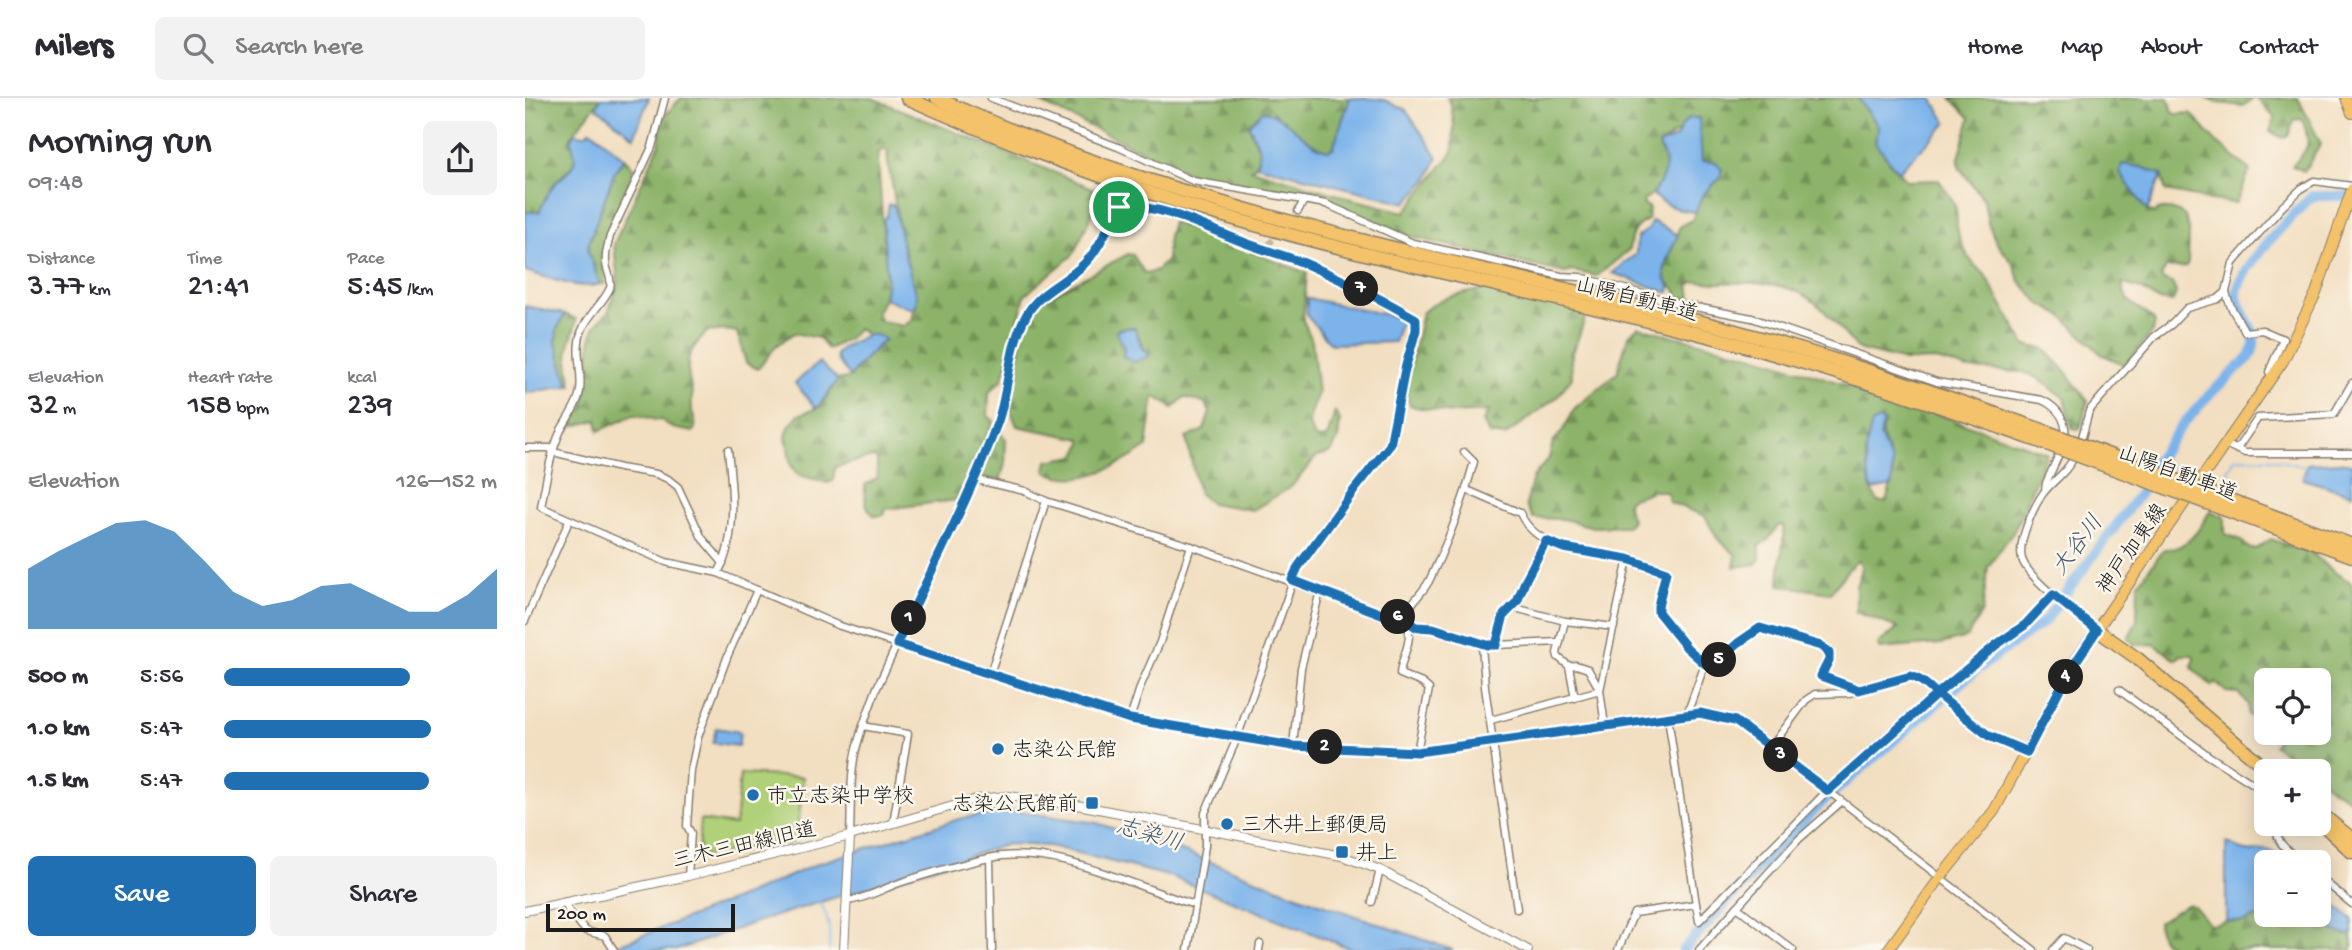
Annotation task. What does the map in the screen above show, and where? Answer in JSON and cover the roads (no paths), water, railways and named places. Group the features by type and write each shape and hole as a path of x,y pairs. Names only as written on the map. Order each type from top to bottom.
{"highway":[{"name":"山陽自動車道","path":"907,98 1063,163 1220,215 1322,243 1747,346 2043,436"},
{"name":"山陽自動車道","path":"937,98 1067,152 1153,183 1224,204 1325,233 1605,298 1751,336 1872,372 2228,505 2352,556"},
{"name":"山陽自動車道","path":"2228,505 2349,543"},
{"path":"2097,630 2138,659 2255,759"},
{"path":"2097,630 2146,677 2254,766"},
{"path":"2331,822 2352,839"},
{"path":"2331,832 2352,852"}],"main road":[{"path":"2346,98 2352,113"},
{"name":"神戸加東線","path":"1888,950 1940,878 1994,811 2067,675 2283,361 2316,293 2351,192"}],"street":[{"path":"666,98 647,159 608,243 606,265 610,286 583,327 577,343 581,373 580,391 552,452 541,508 666,562 718,573 837,625 1130,719 1293,746 1417,752 1687,714 1700,713 1735,721 2033,950"},
{"path":"991,98 1118,147 1192,181 1326,204 1413,243 1561,276 1580,277 1680,304 1752,318 1937,382 2042,400 2050,404 2064,420 2066,430 2045,491"},
{"path":"2273,376 2269,372 2283,339 2262,330 2245,332 2238,318 2229,309 2226,292 2233,262 2282,206 2302,188 2314,181 2351,192"},
{"path":"1298,211 1304,201"},
{"path":"844,950 854,757 876,690 999,419 1017,333 1026,315 1035,301 1083,265 1094,252 1119,207 1135,205 1164,211 1267,247 1379,298 1416,319 1416,330 1405,369 1390,445 1298,567 1237,738 1205,813 1205,846 1188,950"},
{"path":"2097,630 2054,596 2028,569 2022,560 2021,551 2026,529 2045,491 2071,465 2084,435 2089,411 2154,337 2172,324 2187,308 2218,299 2226,292"},
{"path":"2237,450 2258,418 2334,414 2352,383"},
{"path":"2227,445 2245,453 2352,453"},
{"path":"525,448 550,447 552,452 656,474 668,479 678,487 702,538 723,563"},
{"path":"718,573 729,546 733,503 727,450"},
{"path":"1417,752 1429,689 1422,683 1400,674 1408,644 1408,615 1412,604 1428,584 1467,490 1474,462 1464,452"},
{"path":"973,479 1024,491 1191,546 1387,616 1401,617 1416,627 1433,628 1496,645 1560,642"},
{"path":"1467,490 1520,513 1524,523 1546,541 1564,548 1628,559 1666,572 1658,612 1687,648 1705,664"},
{"path":"990,674 1046,500"},
{"path":"525,621 569,521"},
{"path":"1496,645 1504,615 1517,602 1546,541"},
{"path":"1130,719 1160,642 1191,546"},
{"path":"1605,726 1600,690 1628,559"},
{"path":"688,876 691,832 687,826 691,770 698,737 728,655 757,590"},
{"path":"1293,746 1301,668 1320,591"},
{"path":"525,593 535,597"},
{"path":"1668,717 1699,921 1828,791 1996,645 2025,625 2054,596"},
{"path":"1511,607 1565,621 1613,626"},
{"path":"1565,621 1558,657 1569,666 1575,698"},
{"path":"1705,664 1717,662 1760,628 1821,646 1829,653 1829,660 1821,676 1859,690"},
{"path":"1482,643 1485,687 1517,909"},
{"path":"1687,714 1705,664"},
{"path":"1569,666 1588,669 1600,690"},
{"path":"1771,747 1806,700 1815,694 1849,693 1911,676 1918,678 1989,736 2027,752"},
{"path":"1491,720 1600,690"},
{"path":"2119,690 2210,757 2254,784"},
{"path":"863,726 908,734 893,823"},
{"name":"三木三田線旧道","path":"525,911 688,876 850,836 977,799 1008,796 1041,799 1342,856 1380,870 1528,950"},
{"path":"1699,950 1799,839 1841,802"},
{"path":"2278,836 2289,850"},
{"path":"847,901 903,882 991,858 1019,855 1069,862 1195,905"},
{"path":"991,858 992,950"},
{"path":"1372,902 1380,870"},
{"path":"2331,887 2352,904"},
{"path":"565,902 568,910 586,932 598,933 609,940 614,950"},
{"path":"1618,950 1634,913 1696,904"},
{"path":"1737,907 1793,950"},
{"path":"2053,950 2064,938 2087,950"}],"water":[{"path":"601,98 649,98 634,137 596,107"},
{"path":"1350,98 1384,100 1405,109 1438,157 1428,179 1406,203 1256,165 1260,151 1249,124 1263,111 1280,118 1313,144 1329,150 1333,148"},
{"path":"1858,98 1932,98 1947,123 1898,172 1875,142 1879,127"},
{"path":"1689,118 1699,118 1702,161 1716,162 1722,169 1720,178 1702,195 1696,212 1673,207 1652,194 1664,172 1665,161 1659,145 1676,138"},
{"path":"591,130 624,158 615,171 589,242 588,251 600,284 582,286 525,271 525,212 539,212 553,186 573,165 575,156 572,137 575,133 584,135"},
{"path":"2122,164 2142,167 2162,175 2147,211 2120,173"},
{"path":"889,204 895,209 917,296 916,307 912,309 884,298 887,282 883,220 887,216"},
{"path":"1652,221 1678,235 1665,268 1666,280 1670,285 1669,293 1612,273 1636,254 1637,237 1648,229"},
{"path":"1307,298 1402,318 1394,342 1331,344 1307,316"},
{"path":"525,306 565,314 557,329 556,343 569,386 525,393"},
{"path":"1135,328 1142,348 1149,356 1134,362 1123,356 1124,349 1116,331"},
{"path":"867,335 877,335 885,339 851,377 836,355 842,348"},
{"path":"819,362 838,380 816,409 795,383"},
{"path":"1880,419 1883,423 1880,437 1892,462 1892,486 1873,490 1870,486 1866,457 1867,442 1872,424"},
{"path":"2307,464 2352,464 2352,494 2303,479"},
{"path":"716,728 740,732 738,746 713,743"},
{"path":"1007,810 1097,823 1453,950 1354,950 1172,877 1050,846 1008,844 759,921 677,950 605,950 751,893 819,863 959,819"},
{"path":"2226,842 2239,849 2254,851 2254,918 2244,922 2226,921"},
{"path":"2331,902 2352,919 2352,935 2330,927"}],"waterway":[{"name":"大谷川","path":"1683,950 1825,800 1975,671 2045,621 2140,493 2154,464 2183,424 2211,393 2250,357 2254,339 2237,295 2239,284 2255,258 2312,196 2352,196"},
{"path":"2227,473 2235,458 2272,459 2306,467"},
{"path":"2157,460 2190,474"},
{"path":"819,901 829,925 829,950"}],"tunnel":[{"path":"1269,244 1279,232"}],"place":[{"name":"志染公民館","path":"998,749"},
{"name":"市立志染中学校","path":"753,795"},
{"name":"志染公民館前","path":"1092,803"},
{"name":"三木井上郵便局","path":"1227,824"},
{"name":"井上","path":"1342,852"}],"water label":[{"name":"志染川","path":"1150,833"}]}
